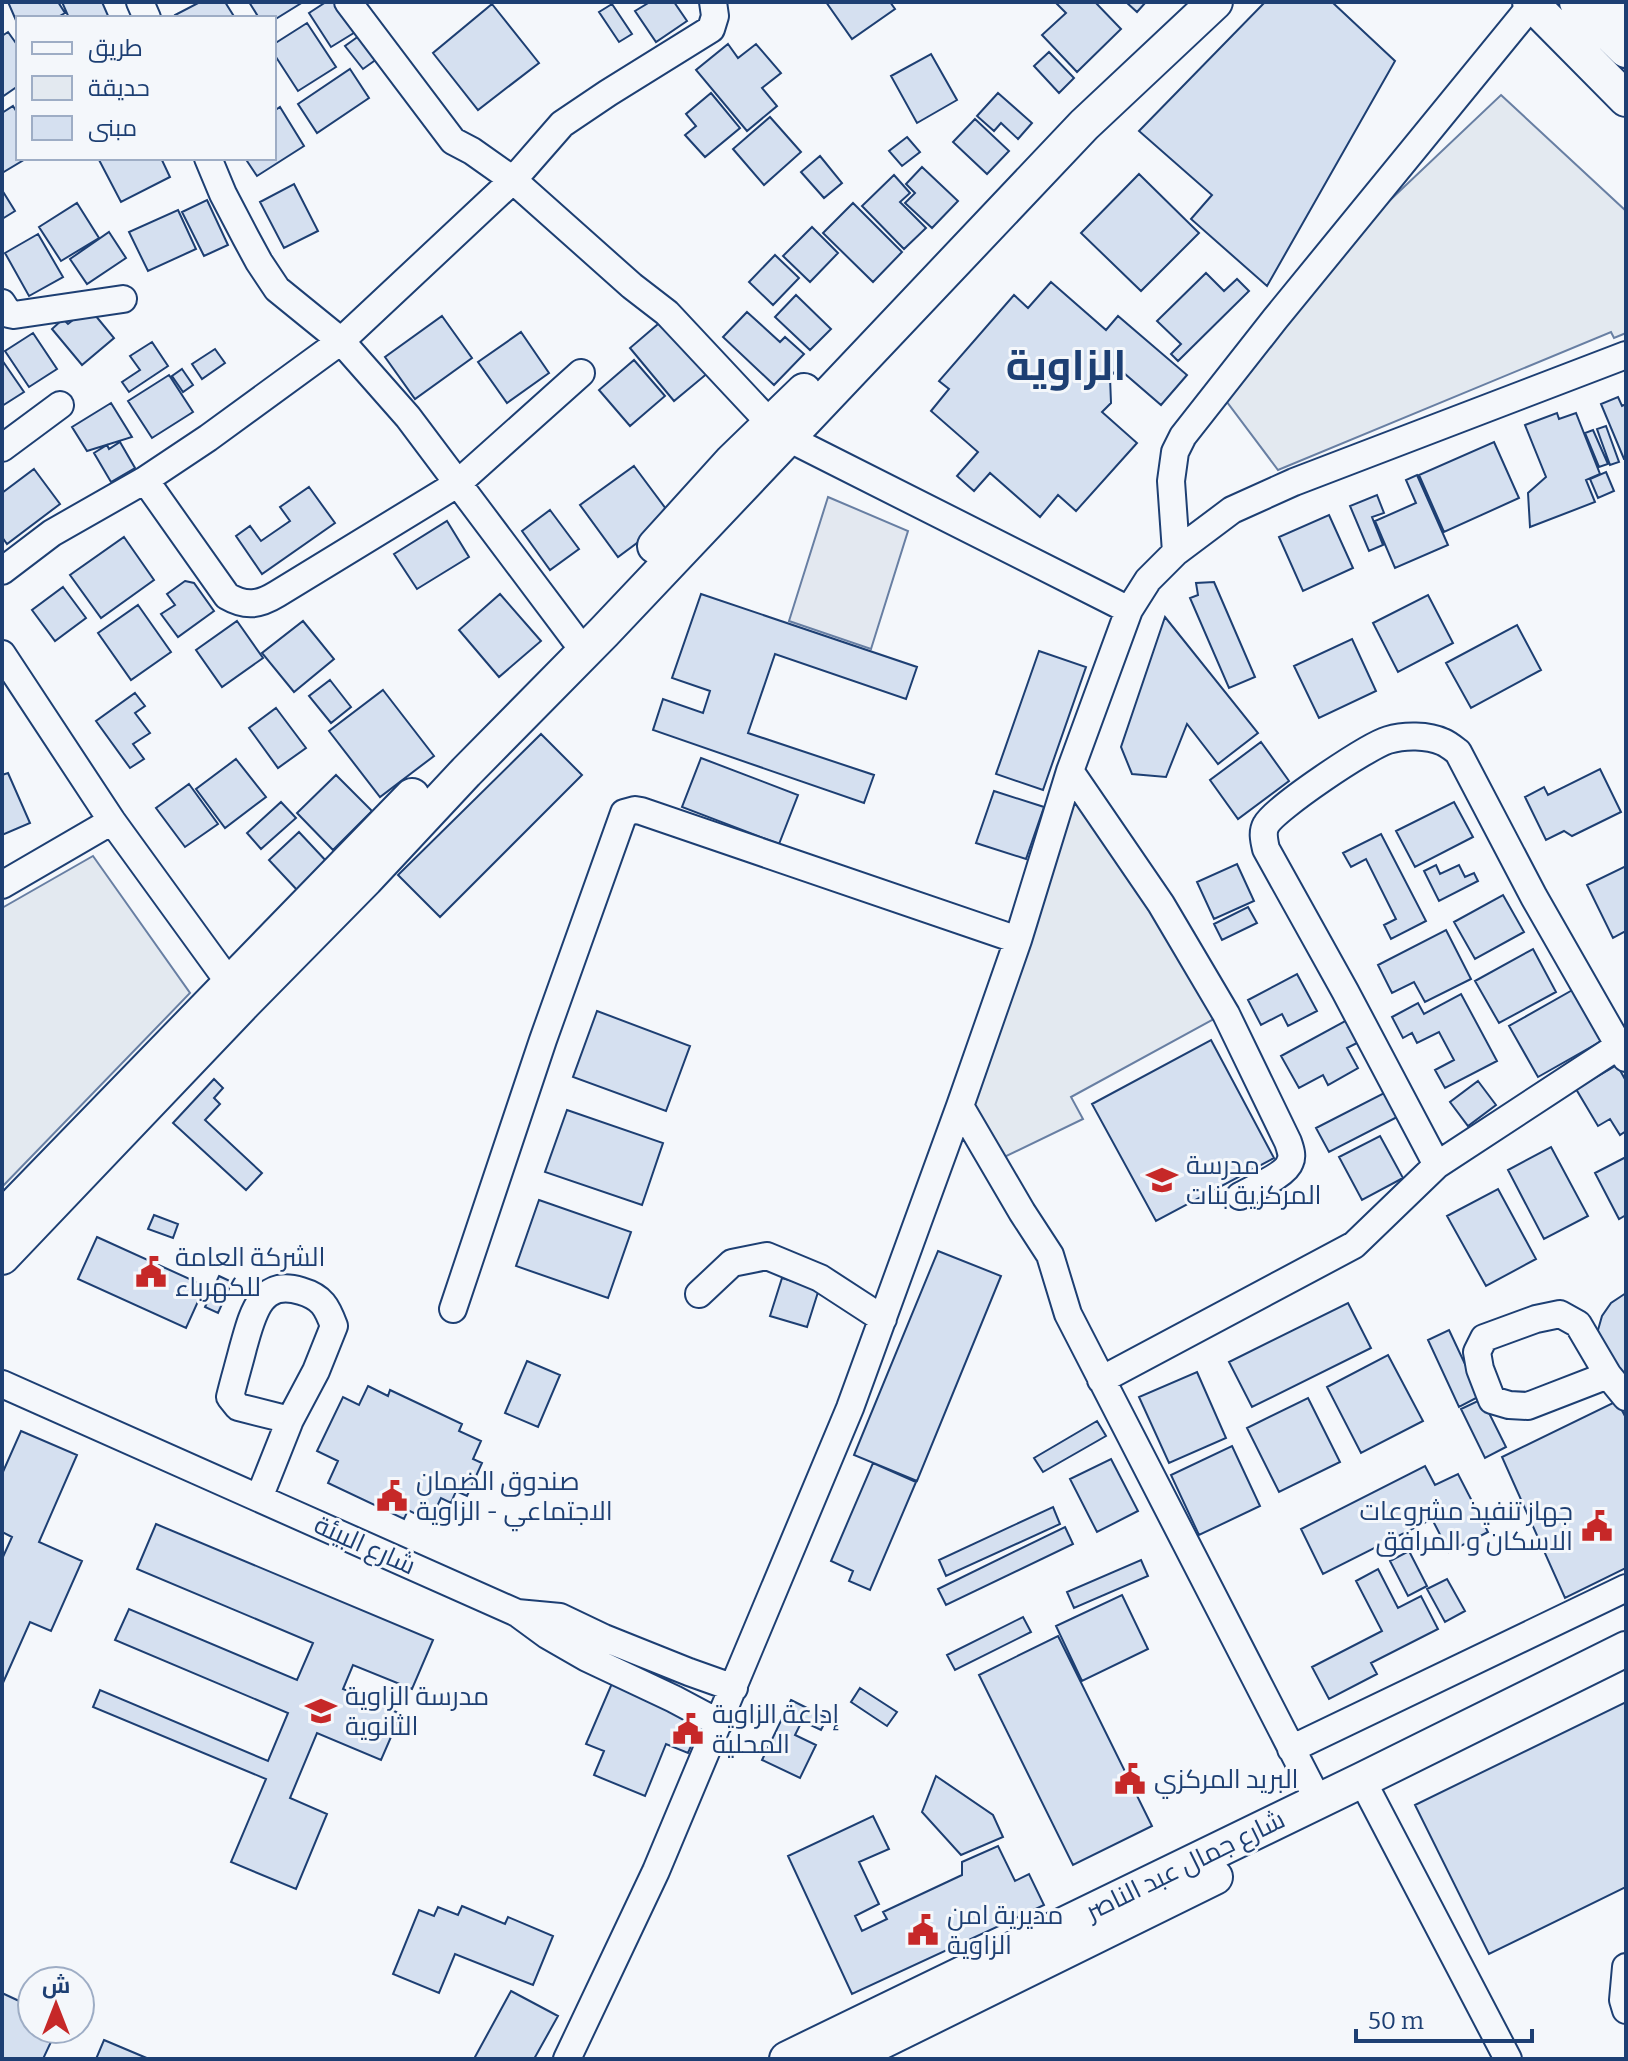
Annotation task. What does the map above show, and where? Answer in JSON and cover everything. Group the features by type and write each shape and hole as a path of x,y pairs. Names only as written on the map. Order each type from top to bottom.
{"main road":[{"path":"2,1257 237,992 493,713 574,638 695,500 779,431 816,379 1059,121 1190,2"},
{"path":"2,1218 237,992 366,879 604,632 779,431 1084,125 1215,2"},
{"path":"1577,2 1626,50"},
{"path":"1532,3 1626,99"},
{"name":"شارع جمال عبد الناصر","path":"846,2059 1367,1790 1626,1649"},
{"name":"شارع جمال عبد الناصر","path":"787,2059 1318,1800 1367,1790 1626,1672"}],"street":[{"path":"348,2 453,141 513,180 632,286 667,313 779,431 1129,610"},
{"path":"2,571 52,533 145,480 208,438 341,341 513,180 562,124 711,29 715,16 713,2"},
{"path":"1176,552 1171,481 1175,452 1183,436 1532,3"},
{"path":"209,160 246,238 277,289 341,341 408,417 574,638"},
{"path":"2,303 9,314 14,315 123,299"},
{"path":"567,2059 656,1871 850,1408 960,1106 1018,940 1070,771 1129,610 1148,580 1176,552 1232,510 1294,482 1626,355"},
{"path":"145,480 227,596 240,603 256,603 268,600 457,484 581,373"},
{"path":"2,448 60,405"},
{"path":"2,654 112,821 237,992"},
{"path":"1101,1380 1354,1245 1437,1165 1623,1048 1534,897 1458,752 1443,742 1414,736 1387,740 1327,775 1268,821 1264,829 1266,849 1437,1165"},
{"path":"1070,771 1161,904 1226,1014 1288,1142 1290,1163 1285,1171 1240,1196"},
{"path":"453,1309 543,1040 624,813 641,811 1018,940"},
{"path":"2,885 112,821"},
{"path":"960,1106 1050,1255 1068,1314 1318,1800"},
{"path":"699,1294 732,1263 767,1256 820,1278 883,1319"},
{"path":"259,1498 290,1420 316,1371 334,1326 327,1306 311,1294 289,1287 271,1292 255,1308 230,1397 238,1407 290,1420"},
{"path":"1608,1375 1528,1406 1509,1405 1492,1400 1477,1352 1484,1338 1536,1319 1560,1314 1578,1324 1608,1375 1626,1397"},
{"name":"شارع البيئة","path":"2,1384 517,1613 587,1658 719,1723"},
{"path":"1291,1749 1626,1588"},
{"path":"517,1613 560,1617 604,1638 734,1688"},
{"path":"1367,1790 1508,2059"},
{"path":"1626,1967 1623,2000 1626,2010"}],"green space":[{"path":"1501,95 1626,211 1626,333 1614,338 1611,332 1278,470 1221,394 1348,240"},
{"path":"1070,772 1223,1014 1071,1097 1083,1119 996,1161 963,1106"},
{"path":"93,856 190,993 2,1187 2,908"}],"shaded area":[{"path":"828,497 908,531 871,649 789,621"}],"building":[{"path":"8,2 58,2 65,13 60,16 16,16 16,20"},
{"path":"62,2 102,2 108,16 68,16"},
{"path":"200,2 225,2 234,16 175,16"},
{"path":"249,2 303,2 276,19 276,16 258,16"},
{"path":"326,2 338,2 357,31 331,47 309,13"},
{"path":"650,2 674,2 687,21 656,42 635,11"},
{"path":"826,2 890,2 895,9 852,39"},
{"path":"1055,2 1095,2 1121,29 1077,72 1042,35 1066,13"},
{"path":"1126,2 1146,2 1137,12"},
{"path":"1265,2 1332,2 1395,61 1267,286 1191,219 1212,195 1139,131"},
{"path":"492,4 539,63 478,110 433,53"},
{"path":"612,4 632,34 619,42 599,12"},
{"path":"307,23 336,67 298,91 276,57 276,43"},
{"path":"8,32 16,43 16,87 2,97 2,36"},
{"path":"363,33 381,56 363,69 345,46"},
{"path":"728,44 738,58 756,44 781,73 762,88 777,106 747,131 696,70"},
{"path":"1049,52 1074,78 1059,93 1034,66"},
{"path":"931,54 957,100 917,123 891,76"},
{"path":"350,69 369,98 317,133 298,104"},
{"path":"711,93 740,128 705,157 685,135 696,126 686,114"},
{"path":"998,93 1032,123 1018,139 1001,123 994,131 977,116"},
{"path":"13,106 16,111 16,160 24,160 2,173 2,113"},
{"path":"280,107 304,146 257,176 246,160 276,160 276,110"},
{"path":"770,117 801,152 764,185 733,149"},
{"path":"975,119 1009,151 987,174 953,142"},
{"path":"907,137 920,152 902,166 889,151"},
{"path":"820,156 842,183 824,198 801,172"},
{"path":"99,160 162,160 170,177 121,202"},
{"path":"922,167 958,201 932,228 905,203 915,193 906,184"},
{"path":"1139,174 1199,233 1141,291 1081,233"},
{"path":"894,175 910,193 900,202 926,228 904,249 862,206"},
{"path":"294,184 318,231 284,248 260,202"},
{"path":"2,190 15,211 2,219"},
{"path":"207,200 228,245 204,256 182,212"},
{"path":"77,203 99,238 61,261 39,227"},
{"path":"853,203 902,252 873,282 823,233"},
{"path":"178,210 196,249 148,271 129,232"},
{"path":"812,227 838,253 810,282 783,256"},
{"path":"109,232 126,258 87,284 70,259"},
{"path":"38,234 63,277 29,296 5,253"},
{"path":"775,255 799,278 773,305 749,282"},
{"path":"1206,273 1224,291 1237,279 1249,291 1178,361 1171,354 1181,344 1157,321"},
{"path":"1051,282 1106,330 1118,316 1187,375 1161,405 1118,368 1110,377 1111,403 1102,412 1137,443 1076,511 1058,495 1040,517 990,473 974,491 957,476 978,452 931,411 949,389 939,381 1014,295 1028,308"},
{"path":"796,295 831,329 810,350 775,317"},
{"path":"747,312 780,342 785,337 804,354 774,385 723,337"},
{"path":"95,315 114,338 82,365 52,329 63,319 68,324 78,316"},
{"path":"442,316 472,358 415,399 385,357"},
{"path":"664,319 709,372 674,401 630,348"},
{"path":"521,332 549,373 507,403 478,362"},
{"path":"33,333 57,369 29,387 5,351"},
{"path":"152,342 168,366 129,392 122,382 140,370 130,356"},
{"path":"215,349 225,363 202,379 192,364"},
{"path":"2,360 24,392 2,406"},
{"path":"634,360 665,396 630,426 599,390"},
{"path":"182,369 193,385 183,392 172,376"},
{"path":"169,375 193,412 152,438 128,401"},
{"path":"1618,397 1622,406 1626,404 1626,459 1601,404"},
{"path":"111,403 132,437 87,451 72,427"},
{"path":"1557,413 1559,419 1576,413 1600,474 1586,480 1595,502 1530,527 1528,493 1546,477 1525,425"},
{"path":"1606,426 1619,462 1610,465 1597,429"},
{"path":"1593,430 1608,464 1599,467 1585,433"},
{"path":"120,442 135,468 111,482 94,453"},
{"path":"1494,442 1519,498 1444,532 1419,475"},
{"path":"634,466 672,517 618,557 580,505"},
{"path":"34,469 60,504 7,544 2,537 2,493"},
{"path":"1606,472 1614,491 1598,498 1590,479"},
{"path":"1417,475 1448,545 1395,568 1375,521 1416,503 1406,480"},
{"path":"309,487 335,523 262,574 236,536 250,526 261,541 290,521 280,507"},
{"path":"1377,495 1384,513 1372,517 1383,545 1369,551 1350,506"},
{"path":"550,510 579,549 550,570 522,531"},
{"path":"1329,515 1353,568 1303,591 1279,537"},
{"path":"447,521 469,557 417,589 394,554"},
{"path":"124,537 154,580 101,618 70,575"},
{"path":"185,581 194,583 214,611 178,637 161,614 175,605 167,594"},
{"path":"1214,582 1255,677 1229,688 1190,598 1198,595 1196,583"},
{"path":"63,587 86,618 55,641 32,610"},
{"path":"500,594 541,641 499,677 459,630"},
{"path":"701,594 917,667 906,699 775,654 748,733 874,775 864,803 653,730 663,699 703,713 710,691 672,678"},
{"path":"1428,595 1453,643 1398,672 1373,623"},
{"path":"138,605 171,652 131,680 98,633"},
{"path":"1165,617 1258,733 1218,764 1187,724 1166,777 1132,774 1121,747"},
{"path":"237,621 263,658 222,687 196,650"},
{"path":"303,621 334,659 294,692 262,653"},
{"path":"1517,625 1541,670 1471,708 1446,663"},
{"path":"1352,639 1376,691 1319,718 1294,666"},
{"path":"1039,651 1086,667 1043,790 996,774"},
{"path":"330,680 351,707 331,723 309,696"},
{"path":"383,690 434,756 380,797 329,731"},
{"path":"135,693 145,706 135,713 150,733 133,744 144,759 130,768 96,721"},
{"path":"276,708 306,748 278,768 249,728"},
{"path":"541,734 582,775 440,917 398,875"},
{"path":"1261,742 1289,781 1238,819 1210,780"},
{"path":"701,758 798,795 779,844 682,807"},
{"path":"236,759 266,797 225,828 196,789"},
{"path":"1600,769 1621,812 1572,836 1564,831 1546,840 1525,797 1544,787 1548,795"},
{"path":"8,773 30,823 2,835 2,775"},
{"path":"336,775 372,811 333,850 297,813"},
{"path":"189,784 218,824 185,847 156,808"},
{"path":"994,791 1044,807 1026,859 976,843"},
{"path":"281,802 296,818 261,849 247,833"},
{"path":"1454,802 1473,837 1415,867 1396,831"},
{"path":"299,832 328,863 298,891 269,860"},
{"path":"1381,834 1426,921 1391,939 1384,925 1396,919 1366,859 1351,867 1343,853"},
{"path":"1237,864 1254,901 1214,919 1197,882"},
{"path":"1436,865 1440,874 1459,865 1465,877 1474,873 1478,881 1439,901 1424,871"},
{"path":"1626,866 1626,931 1613,938 1587,885"},
{"path":"1503,895 1524,932 1475,959 1454,922"},
{"path":"1248,907 1257,923 1222,940 1214,924"},
{"path":"1446,930 1471,979 1425,1002 1414,982 1392,993 1378,965"},
{"path":"1533,949 1556,992 1499,1023 1475,981"},
{"path":"1297,974 1317,1011 1288,1026 1282,1014 1261,1025 1248,1000"},
{"path":"1576,988 1605,1039 1538,1077 1509,1026"},
{"path":"1461,994 1497,1061 1445,1088 1435,1070 1454,1060 1439,1032 1417,1043 1412,1033 1403,1038 1392,1017 1418,1003 1424,1014"},
{"path":"597,1011 690,1046 666,1111 573,1077"},
{"path":"1347,1020 1359,1042 1347,1048 1358,1068 1328,1085 1323,1075 1299,1088 1281,1056"},
{"path":"1211,1040 1274,1158 1156,1221 1092,1104"},
{"path":"1617,1065 1626,1081 1626,1131 1620,1135 1610,1119 1598,1126 1576,1089"},
{"path":"214,1079 223,1088 214,1098 220,1104 205,1120 262,1173 246,1190 173,1123"},
{"path":"1478,1081 1496,1105 1468,1126 1450,1102"},
{"path":"1390,1090 1403,1114 1329,1152 1316,1128"},
{"path":"567,1110 663,1143 642,1205 545,1172"},
{"path":"1380,1136 1403,1178 1362,1200 1339,1157"},
{"path":"1551,1147 1588,1216 1544,1239 1508,1170"},
{"path":"1626,1157 1626,1215 1619,1219 1595,1173"},
{"path":"1498,1189 1536,1259 1486,1286 1447,1216"},
{"path":"539,1200 631,1232 608,1298 516,1266"},
{"path":"154,1215 178,1224 173,1238 148,1229"},
{"path":"97,1237 205,1286 186,1328 78,1279"},
{"path":"938,1251 1001,1276 917,1481 854,1455"},
{"path":"219,1276 232,1282 218,1313 205,1307"},
{"path":"782,1278 819,1289 807,1327 770,1316"},
{"path":"1626,1293 1626,1374 1618,1370 1600,1345 1598,1330 1602,1316 1611,1303"},
{"path":"1348,1303 1371,1348 1252,1407 1229,1362"},
{"path":"1449,1330 1480,1396 1459,1407 1428,1340"},
{"path":"1388,1355 1423,1421 1361,1453 1327,1387"},
{"path":"527,1361 560,1375 538,1427 505,1413"},
{"path":"1197,1372 1226,1438 1169,1463 1139,1397"},
{"path":"368,1386 388,1396 390,1390 462,1424 459,1431 481,1441 473,1459 482,1463 467,1496 456,1491 451,1503 441,1498 430,1521 408,1510 404,1519 328,1483 338,1461 317,1451 343,1397 359,1405"},
{"path":"1308,1398 1340,1462 1279,1492 1247,1428"},
{"path":"1482,1399 1506,1447 1485,1458 1461,1409"},
{"path":"1617,1401 1626,1418 1626,1568 1565,1598 1502,1457"},
{"path":"1097,1421 1106,1436 1043,1472 1034,1458"},
{"path":"21,1431 77,1455 39,1542 82,1561 51,1631 30,1622 2,1685 2,1559 12,1537 2,1532 2,1474"},
{"path":"1232,1446 1260,1506 1199,1535 1171,1475"},
{"path":"1111,1459 1138,1511 1097,1532 1070,1479"},
{"path":"873,1463 916,1482 870,1590 849,1581 853,1571 831,1561"},
{"path":"1425,1466 1435,1485 1458,1474 1488,1532 1449,1552 1432,1519 1323,1574 1301,1529"},
{"path":"1053,1507 1060,1524 946,1576 939,1560"},
{"path":"156,1524 433,1640 412,1689 353,1665 343,1689 401,1714 381,1760 317,1733 290,1798 327,1814 296,1889 231,1862 266,1779 93,1707 100,1690 268,1761 288,1713 115,1640 129,1609 297,1680 313,1643 137,1569"},
{"path":"1065,1527 1073,1544 946,1605 938,1589"},
{"path":"1409,1551 1427,1586 1408,1596 1390,1561"},
{"path":"1141,1560 1148,1576 1074,1608 1067,1592"},
{"path":"1378,1569 1398,1608 1421,1596 1438,1629 1371,1663 1377,1674 1329,1699 1312,1667 1382,1631 1356,1581"},
{"path":"1447,1579 1465,1611 1445,1622 1427,1589"},
{"path":"1122,1595 1148,1649 1082,1681 1056,1626"},
{"path":"1023,1617 1031,1632 955,1670 947,1655"},
{"path":"1058,1636 1152,1826 1073,1865 979,1675"},
{"path":"613,1681 703,1718 688,1753 666,1744 645,1796 594,1775 604,1751 586,1744"},
{"path":"860,1688 897,1712 887,1726 851,1702"},
{"path":"791,1700 827,1718 821,1730 802,1721 795,1735 816,1745 800,1778 762,1760"},
{"path":"1626,1702 1626,1887 1489,1954 1415,1805"},
{"path":"936,1776 993,1815 1003,1837 961,1855 922,1812"},
{"path":"873,1816 889,1849 859,1862 879,1904 855,1916 862,1931 887,1919 883,1912 962,1875 962,1862 998,1846 1015,1881 1029,1874 1044,1905 852,1994 788,1856"},
{"path":"462,1906 505,1924 508,1917 553,1936 533,1985 455,1954 439,1993 393,1974 419,1910 434,1916 438,1907 458,1915"},
{"path":"511,1991 558,2016 534,2059 478,2059 475,2057"},
{"path":"2,1993 16,2000 16,2045 50,2045 43,2059 2,2059"},
{"path":"104,2040 149,2059 96,2059"}],"place":[{"name":"مدرسة المركزية بنات","path":"1162,1180"},
{"name":"الشركة العامة للكهرباء","path":"151,1272"},
{"name":"صندوق الضمان الاجتماعي - الزاوية","path":"392,1496"},
{"name":"جهاز تنفيذ مشروعات الاسكان و المرافق","path":"1597,1526"},
{"name":"مدرسة الزاوية الثانوية","path":"321,1711"},
{"name":"إداعة الزاوية المحلية","path":"688,1729"},
{"name":"البريد المركزي","path":"1130,1779"},
{"name":"مديرية امن الزاوية","path":"923,1930"}],"district":[{"name":"الزاوية","path":"1066,365"}]}
